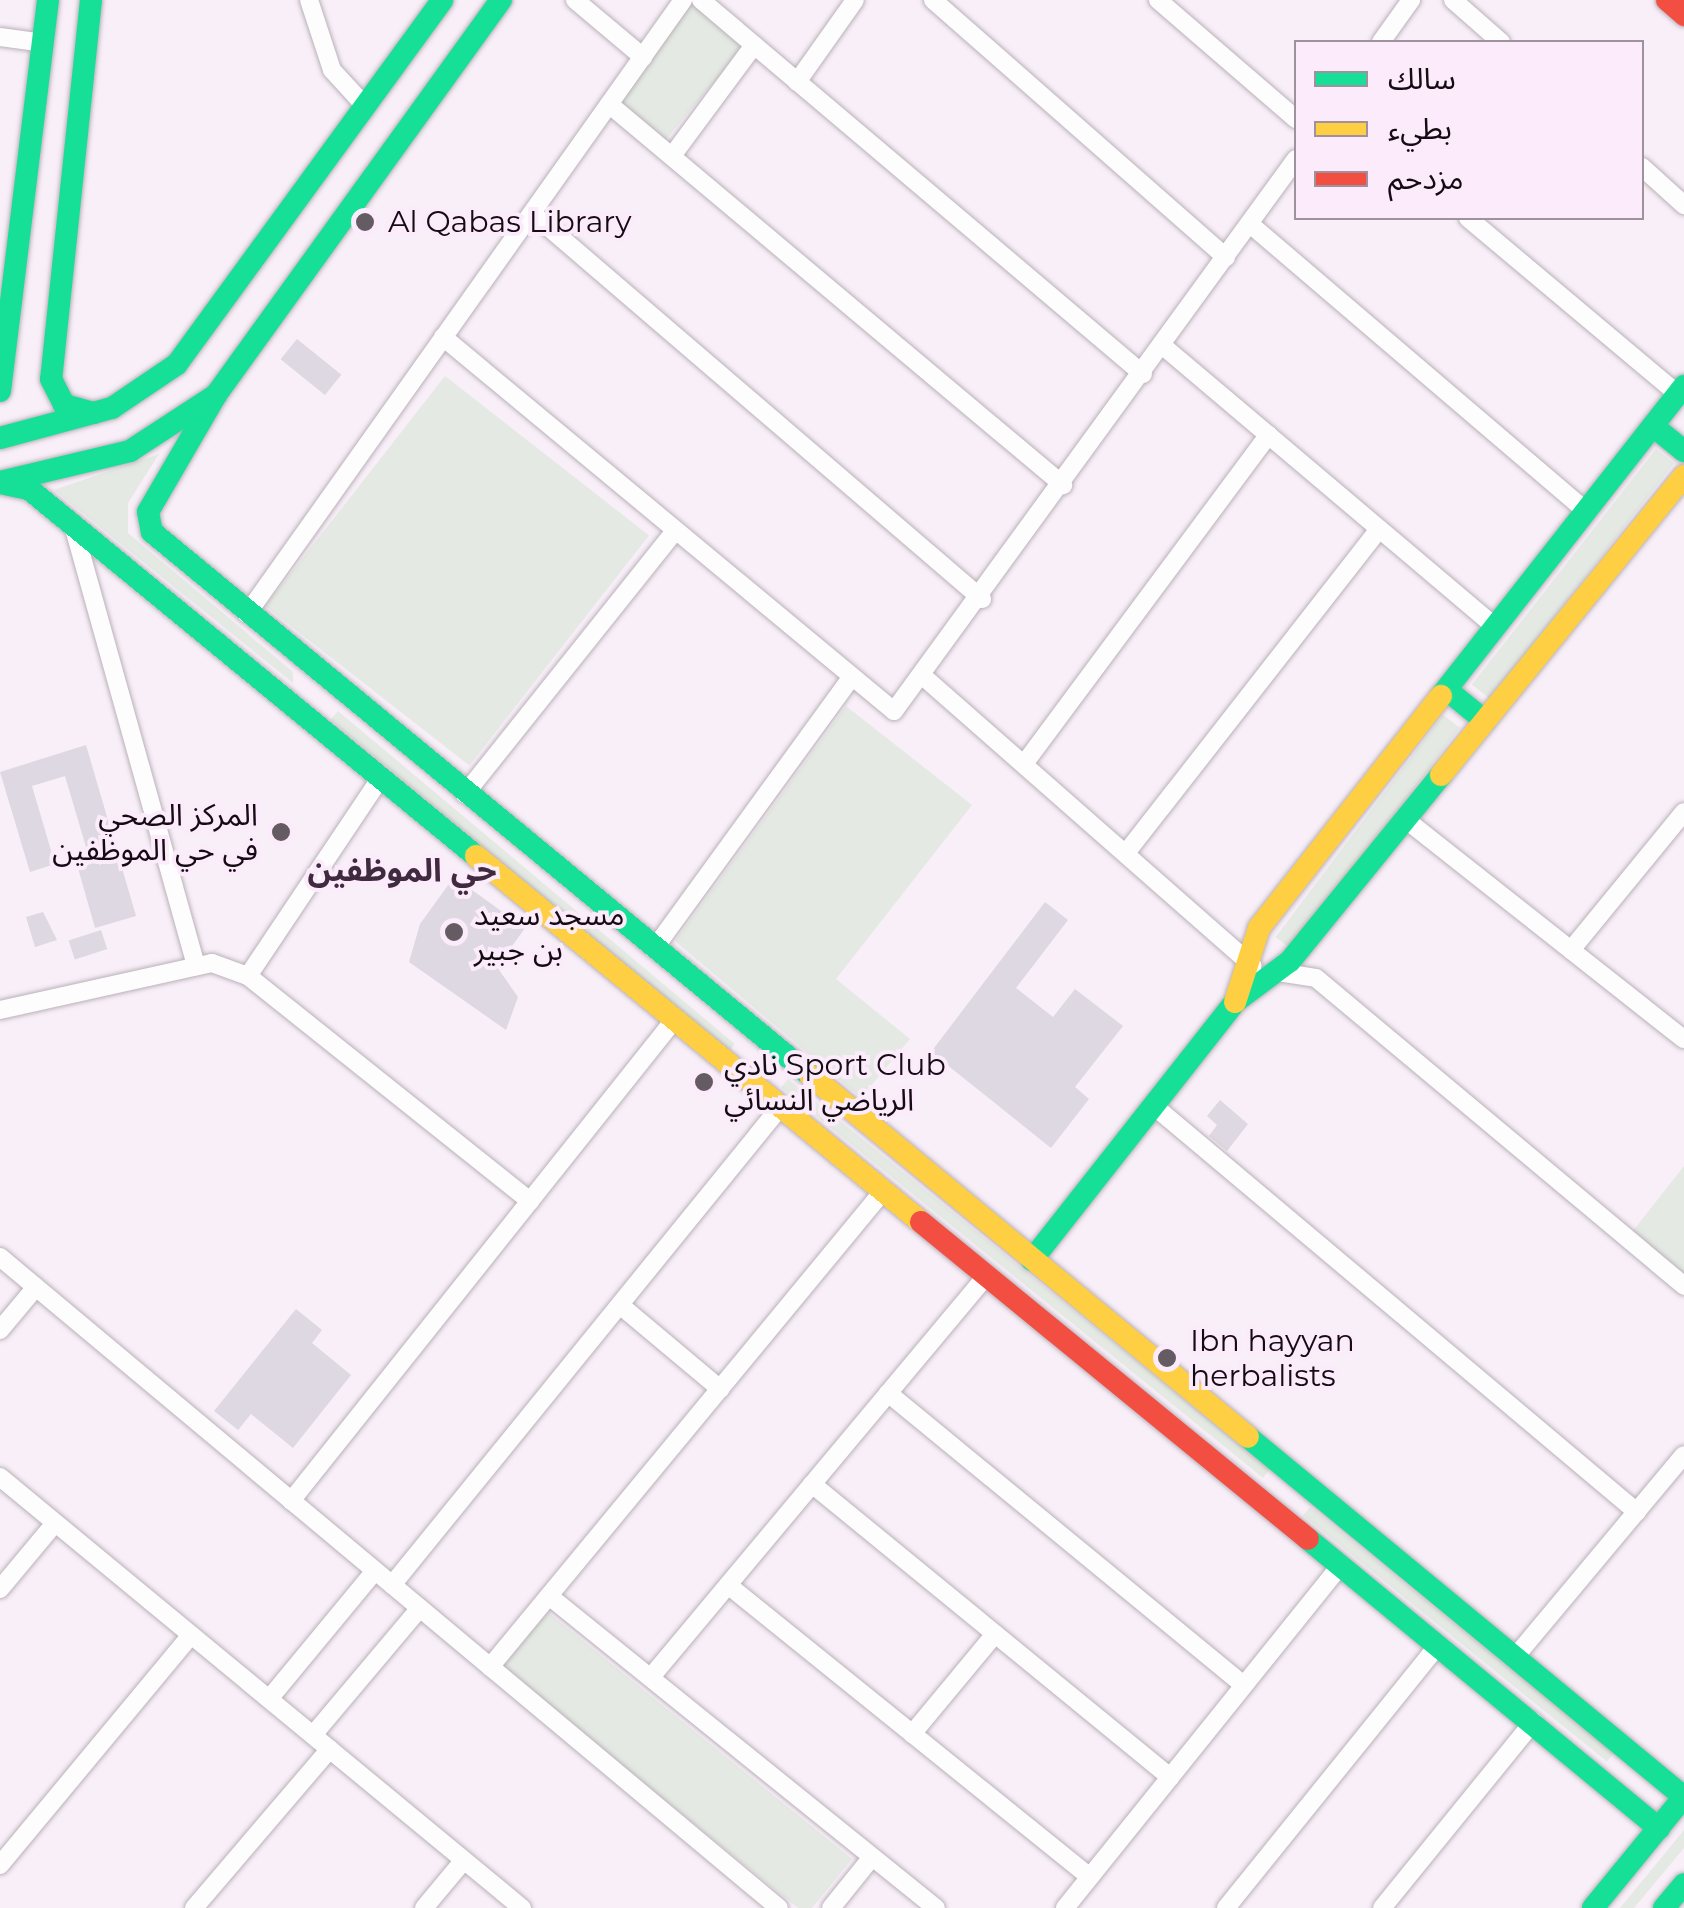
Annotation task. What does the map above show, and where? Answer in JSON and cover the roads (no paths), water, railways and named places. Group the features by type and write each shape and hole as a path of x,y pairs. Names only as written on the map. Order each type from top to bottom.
{"main road":[{"path":"0,391 48,0"},
{"path":"91,0 50,379 64,406 97,412"},
{"path":"0,438 97,412 166,374 254,264 442,0"},
{"path":"502,0 216,395 147,521 247,614 1684,1797 1593,1908"},
{"path":"1667,0 1684,15"},
{"path":"277,232 288,250 320,251"},
{"path":"254,264 274,269 286,299"},
{"path":"1235,1002 1244,958 1446,690 1681,390"},
{"path":"0,482 130,451 216,395"},
{"path":"1653,426 1684,451"},
{"path":"1032,1260 1235,1002 1278,972 1684,476"},
{"path":"0,482 26,486 1659,1828"},
{"path":"281,696 305,682 308,664"},
{"path":"1446,690 1485,721"},
{"path":"316,724 318,706 342,692"},
{"path":"731,1064 748,1060 759,1035"},
{"path":"776,1101 772,1078 793,1063"},
{"path":"1255,1495 1278,1482 1280,1464"},
{"path":"1291,1524 1300,1500 1318,1494"},
{"path":"1594,1772 1618,1770 1621,1745"},
{"path":"1664,1908 1684,1884"}],"street":[{"path":"308,0 332,70 366,107"},
{"path":"575,0 643,56"},
{"path":"247,614 683,0"},
{"path":"701,0 1143,374"},
{"path":"797,82 855,0"},
{"path":"932,0 1226,257"},
{"path":"1158,0 1294,117"},
{"path":"1381,40 1411,0"},
{"path":"1453,0 1499,40"},
{"path":"0,37 44,43"},
{"path":"672,156 754,45"},
{"path":"609,104 1064,484"},
{"path":"443,337 850,679 894,711 925,678 1294,162"},
{"path":"1644,170 1684,205"},
{"path":"532,213 982,599"},
{"path":"1470,220 1681,390"},
{"path":"1250,224 1586,511"},
{"path":"1163,346 1496,627"},
{"path":"1024,764 1268,435"},
{"path":"73,525 196,966"},
{"path":"1126,853 1379,528"},
{"path":"465,794 674,532"},
{"path":"925,678 1244,958 1278,972 1316,978 1684,1286"},
{"path":"654,949 850,679"},
{"path":"248,976 380,779"},
{"path":"1571,950 1684,812"},
{"path":"1405,819 1684,1038"},
{"path":"0,1010 196,966 231,965 530,1201"},
{"path":"291,1500 675,1018"},
{"path":"392,1585 620,1305 776,1101"},
{"path":"1154,1106 1636,1512"},
{"path":"490,1667 884,1190"},
{"path":"0,1258 778,1908"},
{"path":"651,1678 987,1275"},
{"path":"0,1330 36,1287"},
{"path":"620,1305 720,1390"},
{"path":"888,1393 1244,1685"},
{"path":"1516,1657 1684,1455"},
{"path":"0,1478 522,1908"},
{"path":"812,1484 1170,1777"},
{"path":"0,1589 55,1523"},
{"path":"1065,1908 1341,1565"},
{"path":"269,1699 376,1571"},
{"path":"728,1585 1090,1877"},
{"path":"549,1596 936,1908"},
{"path":"313,1736 420,1608"},
{"path":"912,1734 995,1634"},
{"path":"0,1865 191,1635"},
{"path":"1226,1908 1438,1645"},
{"path":"1382,1908 1533,1722"},
{"path":"194,1908 330,1749"},
{"path":"831,1908 872,1857"},
{"path":"424,1908 464,1860"}],"place":[{"name":"Al Qabas Library","path":"365,222"},
{"name":"المركز الصحي في حي الموظفين","path":"281,832"},
{"name":"مسجد سعيد بن جبير","path":"454,932"},
{"name":"نادي Sport Club الرياضي النسائي","path":"704,1082"},
{"name":"Ibn hayyan herbalists","path":"1167,1358"}],"district":[{"name":"حي الموظفين","path":"402,870"}]}
